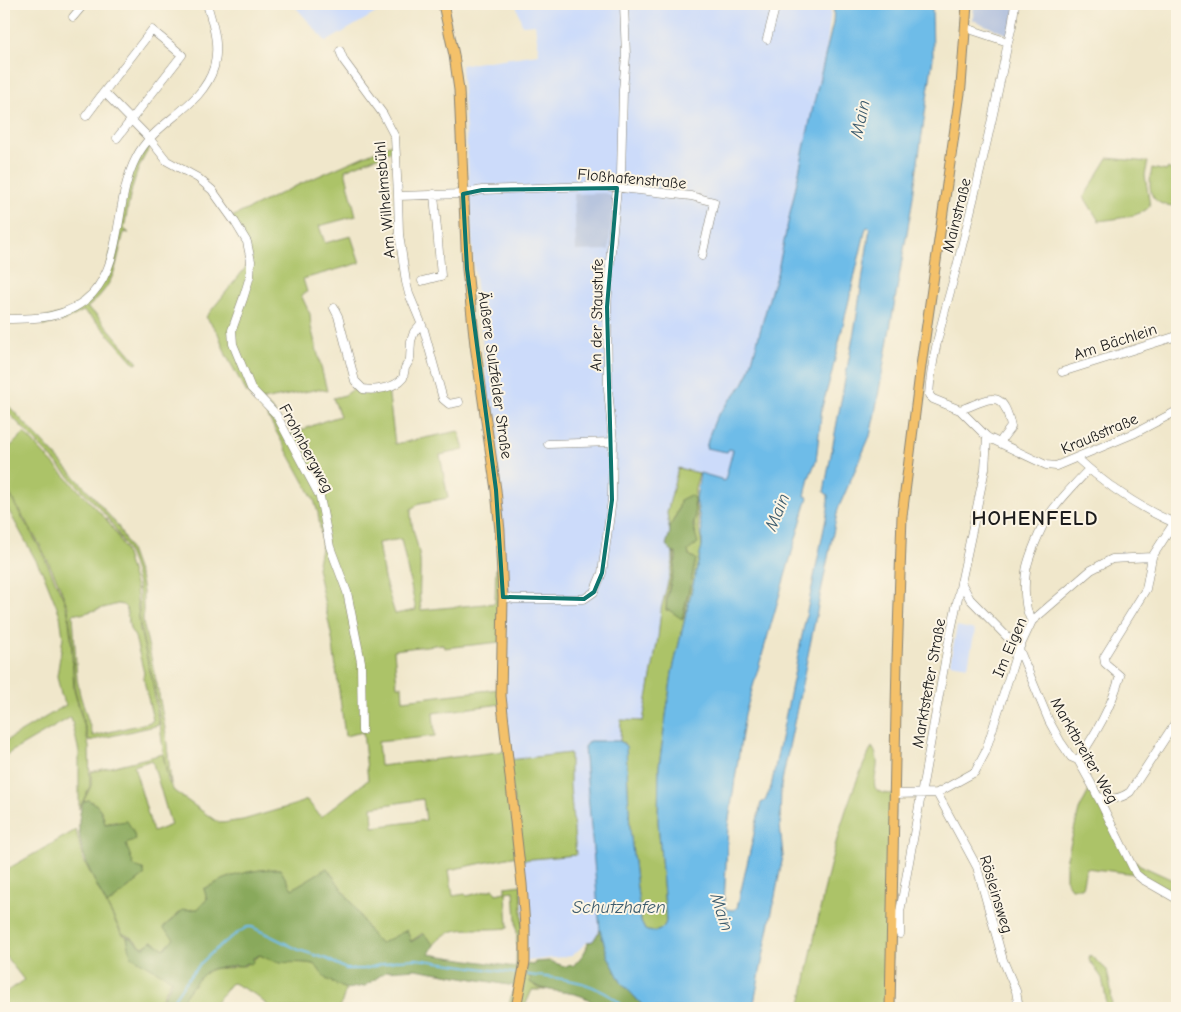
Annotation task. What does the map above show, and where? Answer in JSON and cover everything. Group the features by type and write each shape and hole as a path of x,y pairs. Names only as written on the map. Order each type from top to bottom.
{"main road":[{"name":"Äußere Sulzfelder Straße","path":"444,4 459,90 467,269 475,345 496,490 503,597 500,677 525,927 525,962 516,1008"},
{"path":"890,1008 902,516 921,366 963,74 967,4"}],"street":[{"path":"73,17 84,4"},
{"path":"4,319 40,318 60,314 79,304 98,286 113,254 123,192 130,169 149,138 202,90 214,66 217,39 207,4"},
{"name":"An der Staustufe","path":"503,597 514,599 578,600 588,597 594,592 602,573 612,500 613,442 608,390 607,307 618,188 621,175 623,90 626,56 624,4"},
{"path":"767,38 776,4"},
{"name":"Mainstraße","path":"928,395 937,340 972,208 997,98 1015,4"},
{"path":"966,28 1008,42"},
{"path":"86,116 152,30 182,55 117,138"},
{"name":"Am Wilhelmsbühl","path":"340,51 344,61 384,114 395,137 399,234 406,282 421,324 443,399 449,404 459,402"},
{"name":"Frohnbergweg","path":"104,92 149,138 167,161 198,178 212,190 238,225 246,242 251,261 250,276 232,330 233,344 251,388 276,414 320,497 330,547 347,592 361,662 362,732"},
{"name":"Floßhafenstraße","path":"398,196 463,194 482,190 604,186 691,196 714,202 702,256"},
{"path":"422,281 440,276 434,194"},
{"path":"334,308 355,381 363,389 370,390 395,385 403,378 405,368 410,359 411,341 414,332 421,324"},
{"name":"Am Bächlein","path":"1062,372 1177,336"},
{"name":"Kraußstraße","path":"928,395 960,410 987,436 1046,465 1056,466 1135,433 1177,411"},
{"path":"960,410 991,398 1001,402 1011,427 1002,439 1002,443"},
{"name":"Marktstefter Straße","path":"900,934 900,912 961,582 985,469 987,436"},
{"path":"548,444 613,442"},
{"path":"1077,458 1089,469 1146,508 1176,523 1152,556 1146,589 1104,657 1105,663 1120,676 1115,694 1099,728 1078,760"},
{"path":"1032,621 1026,605 1026,572 1033,551 1048,516 1089,469"},
{"name":"Im Eigen","path":"938,793 975,772 985,752 1020,649 1032,621 1091,570 1112,559 1152,556"},
{"name":"Marktbreiter Weg","path":"961,582 970,599 1020,649 1050,721 1071,757 1078,760 1136,874 1177,899"},
{"path":"1098,797 1122,798 1130,792 1177,720"},
{"path":"895,794 938,793"},
{"name":"Rösleinsweg","path":"938,793 977,867 1003,960 1016,991 1019,1008"}],"highlighted area":[{"path":"617,188 607,307 612,500 602,573 594,592 584,599 503,597 496,490 467,269 463,194 482,190"}],"shaded area":[{"path":"293,4 391,4 326,42"},
{"path":"516,4 832,4 823,76 781,268 725,483 700,473 678,469 667,513 670,532 666,545 673,553 673,562 661,609 658,638 643,722 621,720 620,741 589,741 584,746 600,930 593,941 587,942 572,956 526,961 521,860 570,786 570,753 509,760 504,702 506,633 496,456 473,260 461,65 539,54 535,24 522,25"},
{"path":"974,4 1017,4 1011,36 973,20"},
{"path":"606,193 613,198 609,250 576,251 574,194"},
{"path":"957,626 975,630 968,666 950,663"}],"green space":[{"path":"394,143 394,150 345,170 356,216 319,226 325,243 351,236 360,263 303,279 307,292 301,295 310,314 311,327 327,391 319,389 263,400 256,395 256,402 247,393 226,355 218,333 206,317 251,261 232,217 298,185"},
{"path":"152,144 136,174 124,229 129,233 124,232 110,282 87,308 97,315 138,363 135,364 98,323 83,311 68,319 43,326 41,319 70,311 105,278 128,180 145,146"},
{"path":"1108,158 1148,162 1145,175 1150,206 1146,210 1126,217 1099,221 1084,197"},
{"path":"1152,168 1166,171 1168,168 1177,174 1177,206 1161,203 1152,196 1150,184"},
{"path":"388,388 395,444 459,431 464,450 440,455 448,498 420,503 411,509 420,559 421,610 495,603 496,569 501,568 500,642 444,648 443,644 394,650 397,686 402,686 403,700 499,689 501,704 433,713 435,736 378,742 380,766 505,751 517,856 449,870 453,896 465,894 467,896 494,889 496,894 505,892 505,887 521,885 524,962 515,1008 508,1008 516,983 519,964 516,963 517,935 514,891 506,892 508,928 454,931 444,936 434,945 423,933 411,941 407,931 380,944 369,931 327,868 292,889 280,869 250,872 214,884 204,889 207,899 198,909 183,910 163,927 174,938 164,949 152,941 143,947 122,933 107,905 145,875 134,866 116,821 105,824 102,812 98,807 88,800 83,802 91,786 91,772 163,754 168,781 174,791 216,821 222,823 243,820 307,800 321,817 368,780 363,732 345,736 332,638 317,568 322,543 318,513 314,500 267,415 256,403 257,396 273,410 287,436 340,416 333,398 345,395 354,389 361,394","holes":["401,539 416,610 395,614 384,578 378,543","152,760 171,825 153,832 134,766","423,799 426,820 373,827 372,807"]},
{"path":"5,402 92,495 118,526 129,547 141,580 143,622 166,734 171,784 163,754 159,711 140,623 137,581 126,548 115,528 101,510 4,408"},
{"path":"24,433 106,519 118,536 125,551 136,588 140,630 152,680 159,725 89,741 75,690 72,637 68,608 42,549 4,484 4,453","holes":["118,604 126,608 130,629 135,637 153,720 93,736 77,679 73,615"]},
{"path":"678,468 699,473 695,488 695,501 702,546 672,673 659,766 658,821 666,921 661,929 652,932 645,930 641,922 630,829 626,748 624,743 620,741 621,720 643,721 658,638 661,609 673,562 673,553 675,553 674,567 666,598 666,610 683,619 696,559 689,555 687,551 696,533 694,498 680,500 679,507 669,527 667,513"},
{"path":"4,486 41,550 68,613 74,690 89,747 90,786 79,809 79,752 71,717 4,756 4,742 66,705 61,695 57,676 63,637 60,615 44,575 4,502"},
{"path":"690,495 694,498 695,518 693,526 698,543 688,551 689,555 696,559 682,619 666,610 676,553 673,553 666,545 670,532 669,527 679,507 680,500"},
{"path":"872,747 877,764 875,785 877,790 883,793 895,794 890,1008 800,1008 820,908 836,842 858,778"},
{"path":"570,753 570,786 576,855 521,860 509,760"},
{"path":"1092,785 1133,868 1136,861 1140,865 1177,882 1177,899 1136,874 1086,868 1082,888 1071,888 1066,881 1066,862 1079,810"},
{"path":"88,800 100,809 105,824 127,821 136,840 126,844 134,866 143,869 145,875 107,905 94,880 80,842 80,815 83,802"},
{"path":"76,830 83,859 121,933 127,937 131,956 172,979 156,1008 4,1008 6,992 24,980 4,952 4,871"},
{"path":"327,868 369,931 380,944 407,930 411,942 424,934 434,945 429,954 515,967 516,963 519,964 516,983 514,986 416,969 387,971 365,986 346,989 326,979 313,964 275,961 260,955 253,958 251,964 215,968 207,971 177,1008 158,1008 173,980 131,956 127,937 143,948 152,941 164,949 174,938 163,928 183,910 198,909 207,899 204,889 214,884 250,872 280,869 292,889"},
{"path":"600,930 608,956 621,982 645,1008 597,1008 591,1001 575,994 538,987 530,982 531,978 525,974 526,964 533,965 535,962 549,961 567,967 569,965 573,966 584,952 588,942 593,941"},
{"path":"260,955 275,961 313,964 326,979 346,989 340,1008 271,1008 254,994 233,983 230,984 212,1008 177,1008 201,976 210,970 244,966"},
{"path":"1090,955 1107,970 1112,1008 1105,1008 1106,998 1102,978 1089,960"},
{"path":"525,974 531,978 530,982 546,990 532,990 524,1008 517,1008"}],"water":[{"path":"834,4 932,4 933,58 911,210 875,413 870,436 838,509 781,786 780,825 783,856 753,1008 645,1008 621,982 608,956 600,930 584,747 589,741 620,741 626,746 630,829 641,922 645,930 658,931 666,921 658,821 659,766 672,673 702,546 702,531 696,499 700,473 721,479 722,481 725,480 733,450 729,449 727,452 706,448 716,418 743,384 749,372 777,274 833,23","holes":["866,228 870,228 856,321 824,492 828,495 828,509 771,787 765,801 761,803 737,908 733,910 726,909 724,904 728,826 745,714 808,497 805,496 809,478 816,461 822,407"]}],"waterway":[{"path":"168,1008 202,962 222,944 247,927 252,927 299,950 327,959 346,969 364,969 398,960 417,959 519,974"},
{"path":"528,975 580,982 603,992 626,1008"}],"district":[{"name":"HOHENFELD","path":"1035,518"}],"water label":[{"name":"Main","path":"860,119"},
{"name":"Main","path":"777,512"},
{"name":"Schutzhafen","path":"619,907"},
{"name":"Main","path":"722,912"}]}
